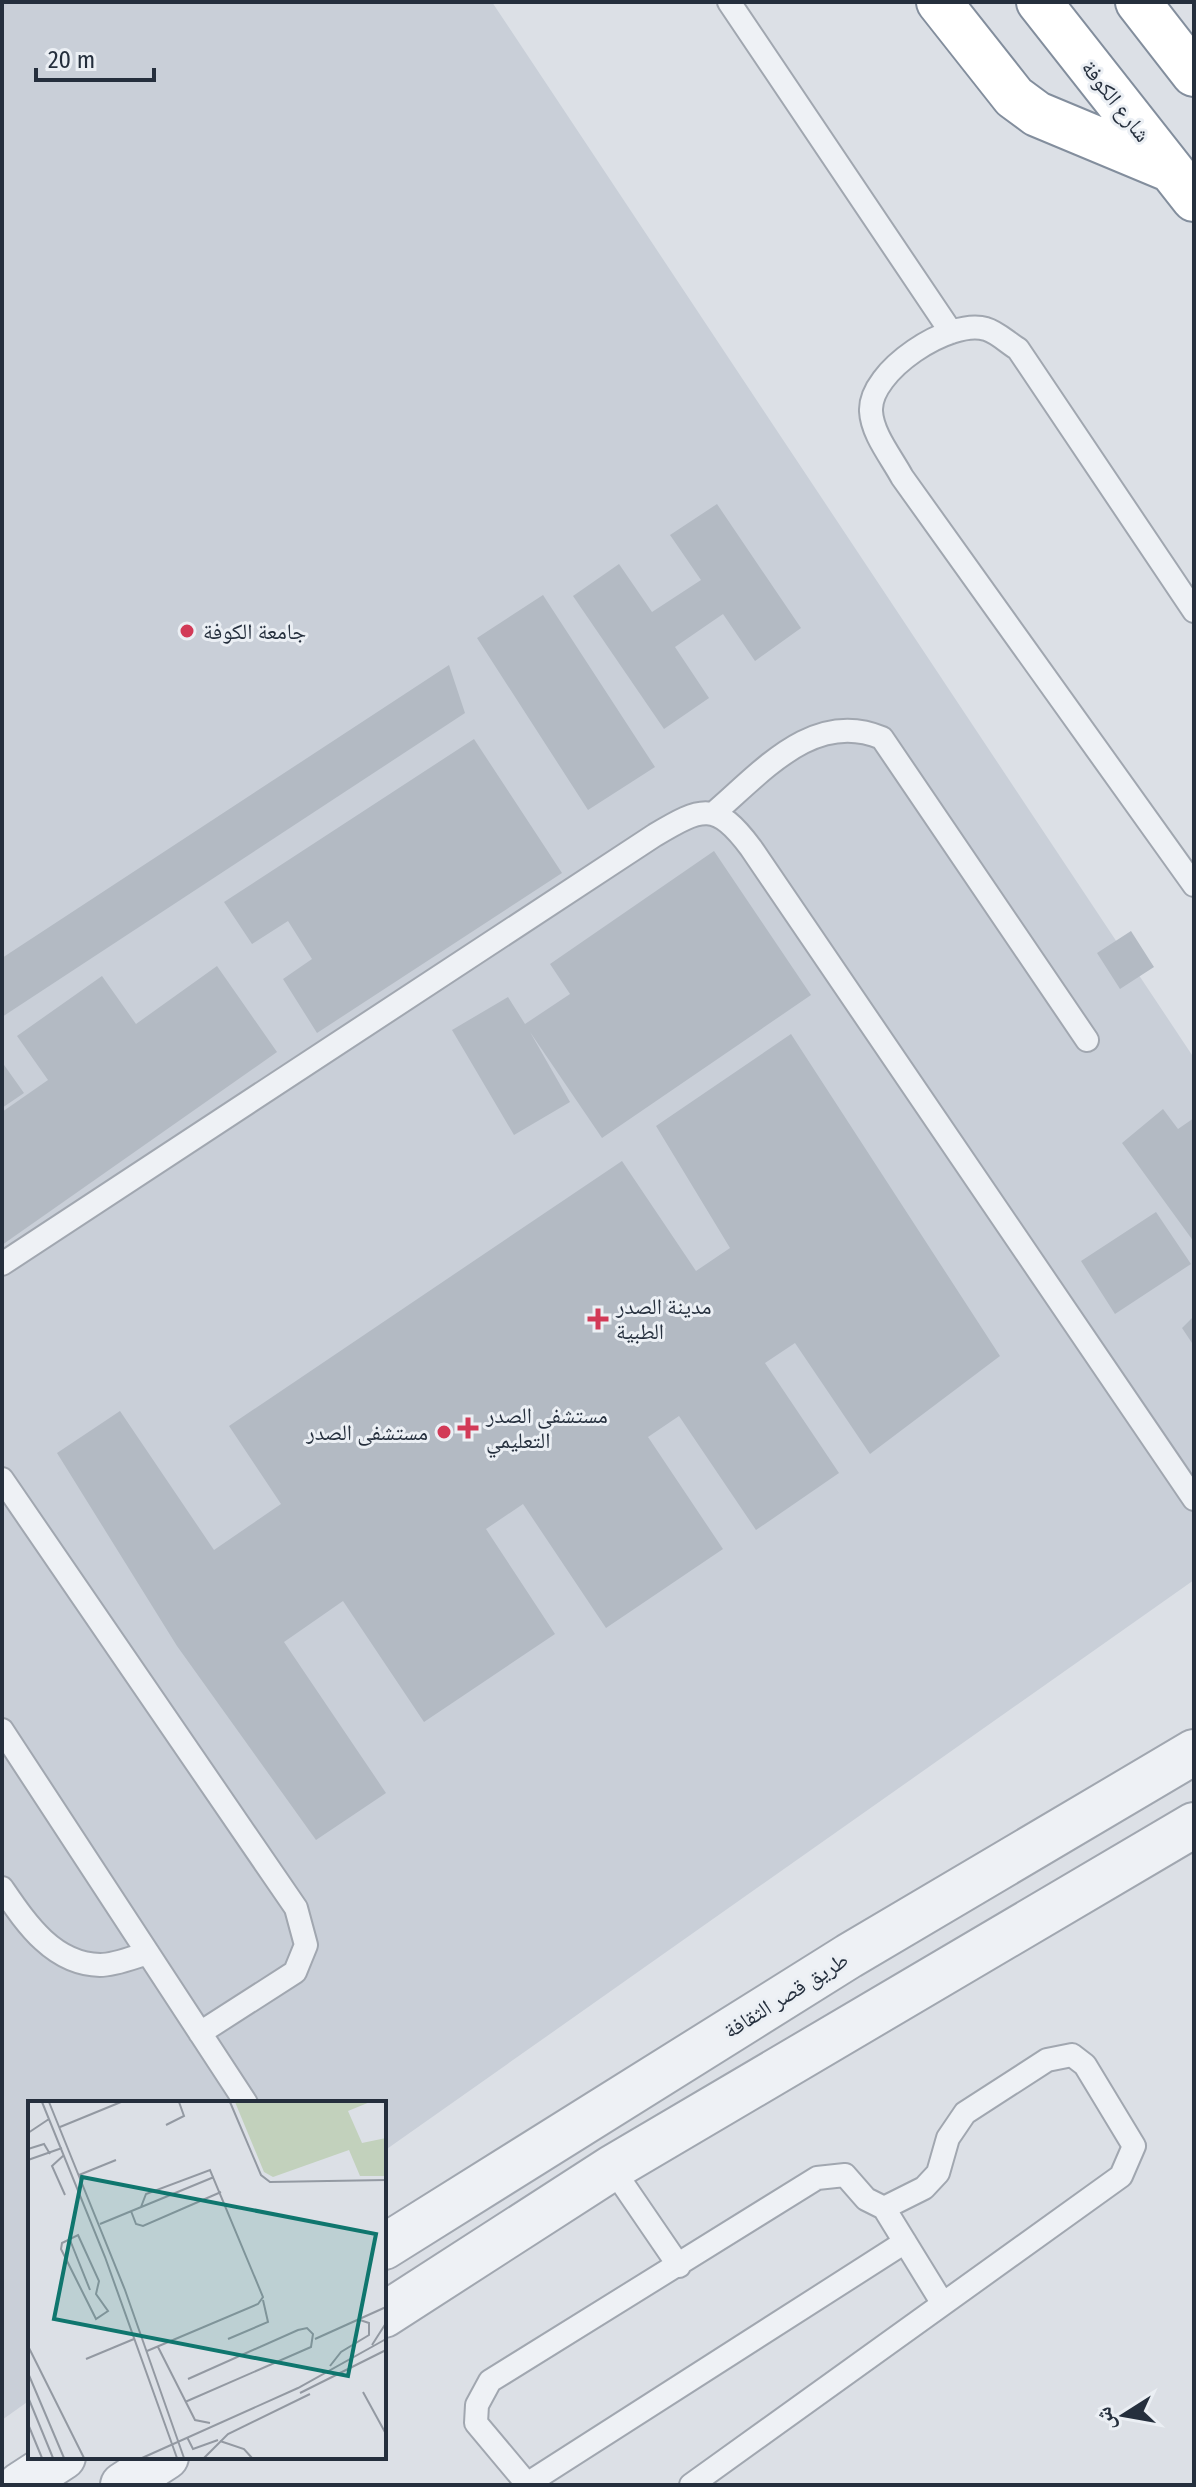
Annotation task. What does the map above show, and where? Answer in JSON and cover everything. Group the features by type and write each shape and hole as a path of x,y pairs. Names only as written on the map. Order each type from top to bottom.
{"highway":[{"path":"939,2 1014,97 1037,114 1181,184"},
{"name":"شارع الكوفة","path":"1039,2 1181,184"},
{"path":"1138,2 1194,74"}],"street":[{"name":"طريق قصر الثقافة","path":"386,2246 849,1956 1194,1752"},
{"path":"386,2314 612,2168 1194,1825"},
{"path":"849,1956 880,2010"},
{"path":"20,2485 60,2459"},
{"path":"123,2485 163,2459"}],"lane":[{"path":"729,2 951,332"},
{"path":"1194,611 1018,349 985,329 951,332 909,352 878,384 871,409 876,429 902,477 1194,885"},
{"path":"2,1264 655,835 686,816 714,813 800,740 864,730 882,738 1087,1040"},
{"path":"714,813 733,824 751,848 1194,1499"},
{"path":"2,1479 296,1908 306,1945 295,1972 200,2033"},
{"path":"2,1730 245,2101"},
{"path":"2,1888 33,1933 70,1960 102,1965 148,1953"},
{"path":"691,2485 1121,2176 1134,2146 1085,2065 1072,2055 1047,2060 965,2113 948,2138 938,2173 924,2188 884,2208"},
{"path":"612,2168 679,2266"},
{"path":"905,2242 527,2484 476,2423 477,2405 490,2381 825,2175 845,2175 866,2199 884,2208 905,2242 943,2304"}],"shaded area":[{"name":"مدينة الصدر الطبية","path":"2,2 492,2 1194,1058 1194,1580 386,2150 386,2101 28,2101 28,2401 2,2420"}],"building":[{"path":"717,504 801,628 755,661 723,614 675,647 709,698 664,729 573,596 619,564 652,612 701,580 670,535"},
{"path":"543,595 655,767 588,810 477,638"},
{"path":"449,665 465,713 2,1017 2,958"},
{"path":"474,739 562,873 317,1033 283,979 312,959 288,921 252,944 224,902"},
{"path":"714,851 811,995 602,1138 530,1032 570,1102 514,1135 452,1030 508,997 525,1024 570,994 550,964"},
{"path":"1131,931 1154,967 1120,989 1097,953"},
{"path":"217,966 277,1052 2,1245 2,1112 48,1080 17,1036 102,976 136,1024"},
{"name":"مستشفى الصدر","path":"791,1034 1000,1356 870,1454 795,1343 765,1363 839,1473 756,1530 679,1416 648,1437 723,1549 606,1628 523,1504 486,1529 555,1634 424,1722 343,1601 284,1642 386,1793 316,1840 177,1646 57,1453 120,1411 214,1550 281,1504 229,1426 622,1161 696,1271 730,1248 656,1126"},
{"path":"2,1062 24,1093 2,1108"},
{"path":"1163,1109 1178,1129 1194,1118 1194,1242 1122,1143"},
{"path":"1156,1212 1191,1264 1115,1314 1081,1261"},
{"path":"1194,1316 1194,1346 1182,1328"}],"place":[{"name":"جامعة الكوفة","path":"187,631"},
{"name":"مدينة الصدر الطبية","path":"598,1319"},
{"name":"مستشفى الصدر التعليمي","path":"468,1428"},
{"name":"مستشفى الصدر","path":"444,1432"}]}
